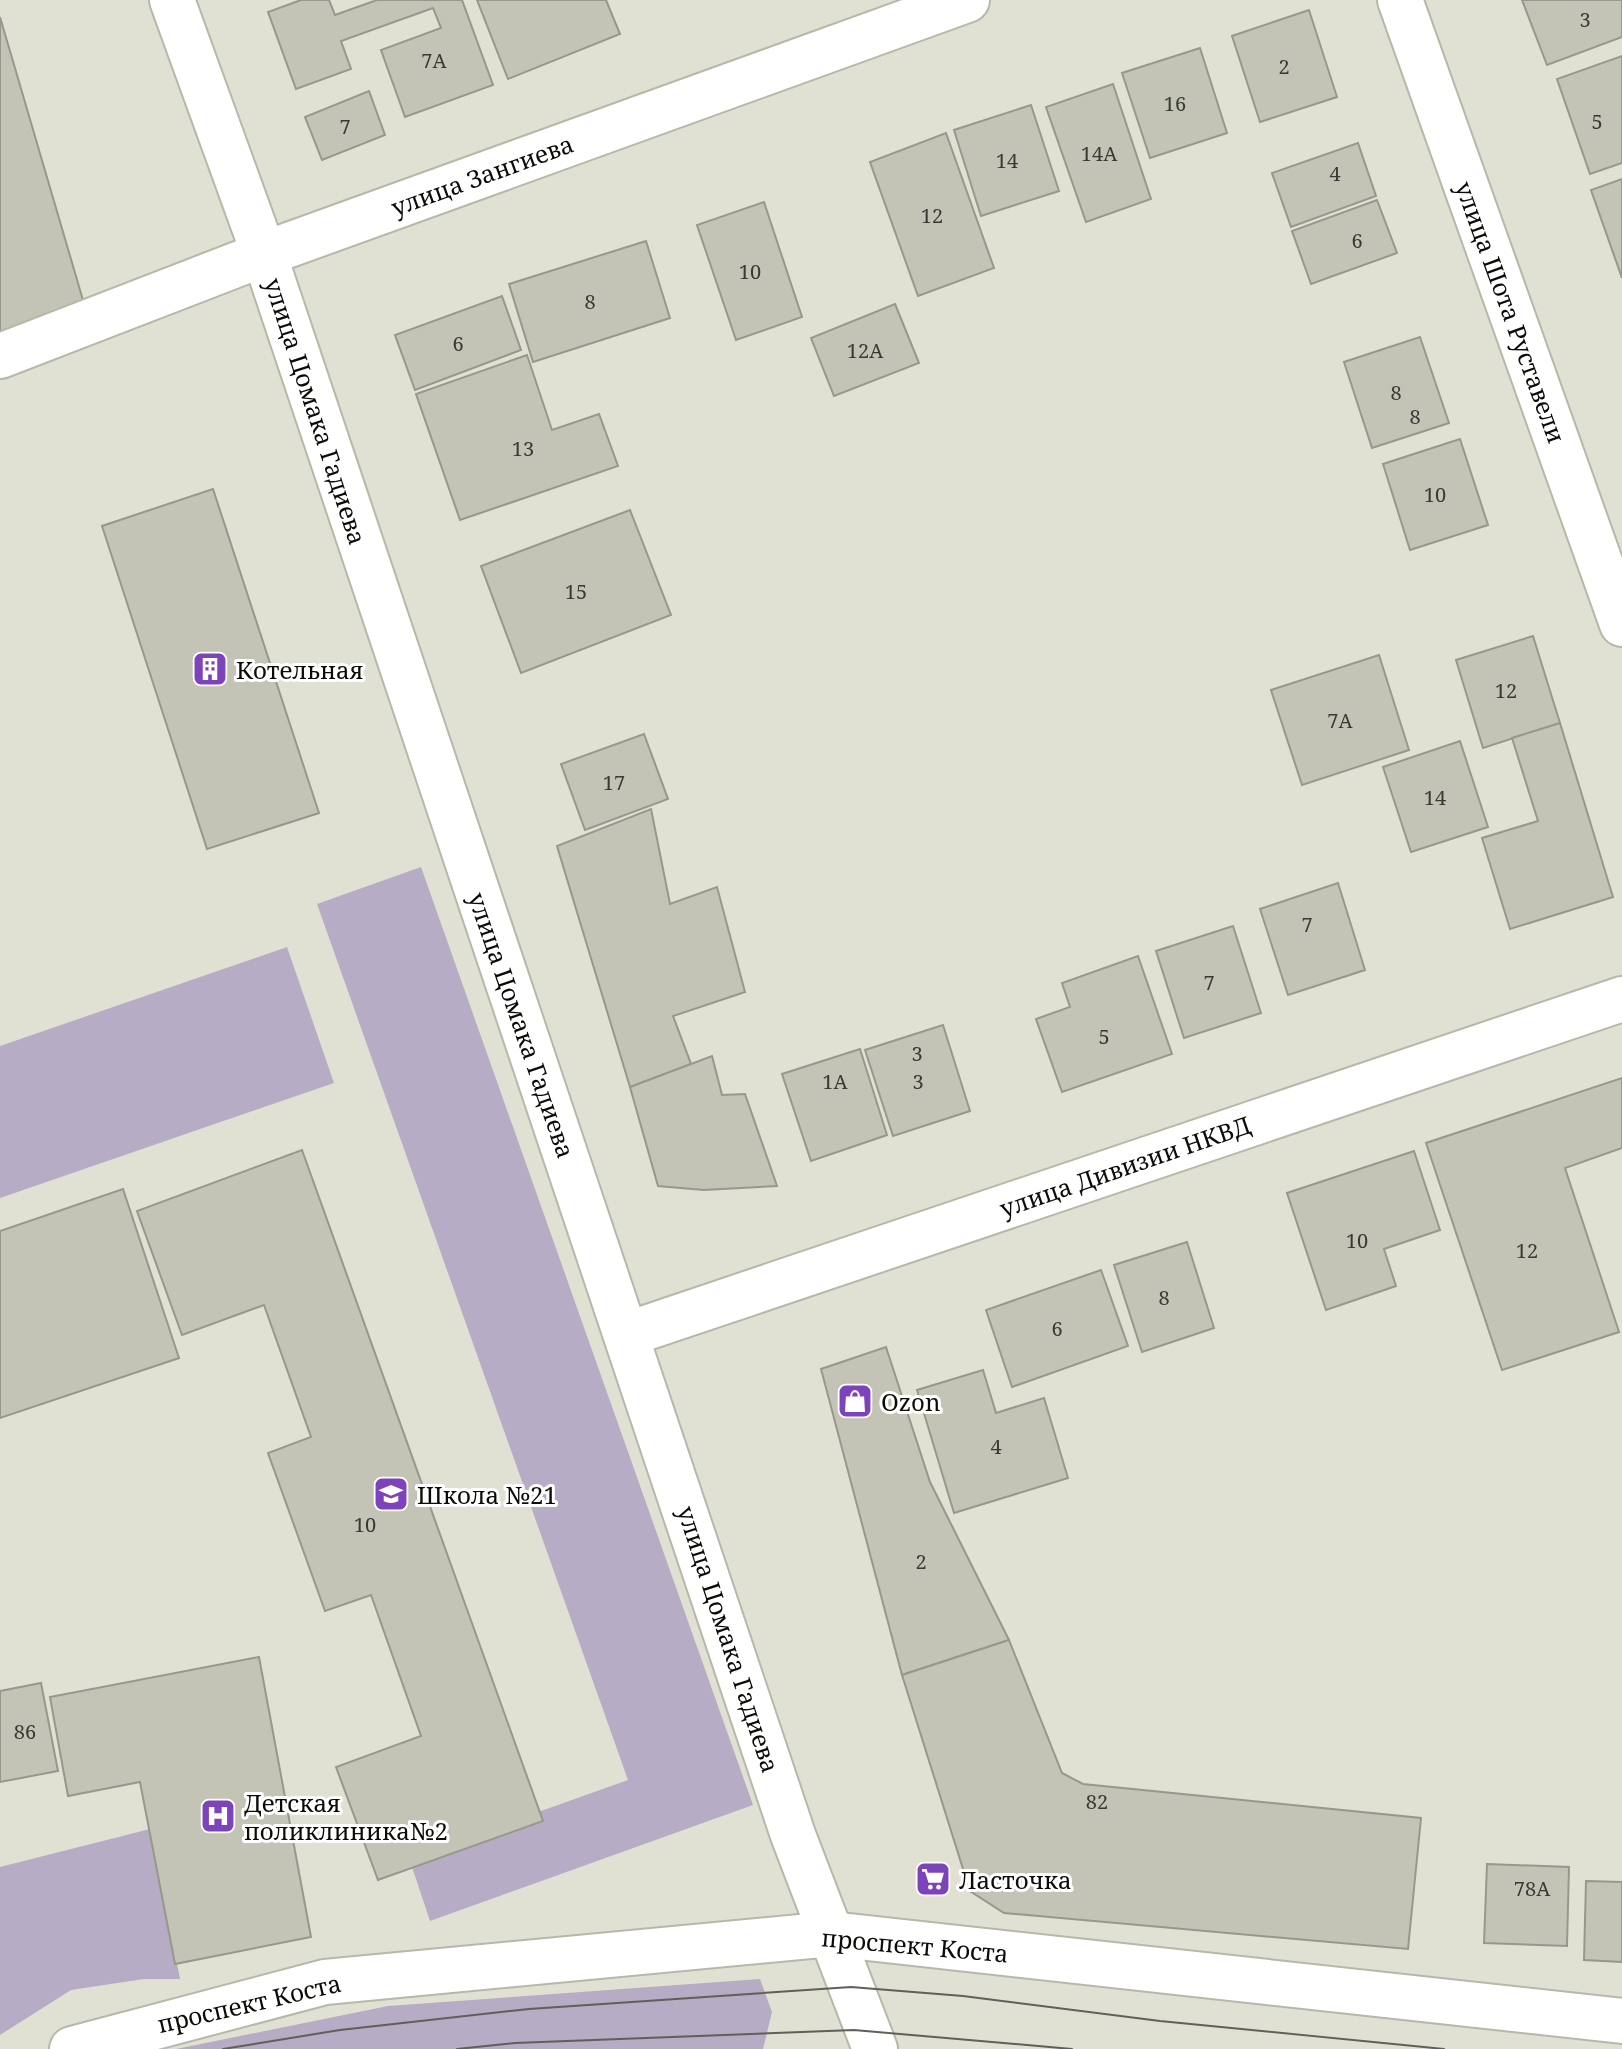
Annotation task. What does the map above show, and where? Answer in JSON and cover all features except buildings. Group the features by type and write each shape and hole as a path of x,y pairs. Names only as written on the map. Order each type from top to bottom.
{"street":[{"name":"улица Цомака Гадиева","path":"172,0 264,254 453,827 628,1334 793,1835 875,2049"},
{"name":"улица Зангиева","path":"0,356 264,254 967,0"},
{"name":"улица Шота Руставели","path":"1400,0 1622,624"},
{"name":"улица Дивизии НКВД","path":"628,1334 1622,999"},
{"name":"проспект Коста","path":"72,2049 325,1982 831,1934 1622,2021"}],"shaded area":[{"path":"421,867 753,1805 430,1921 409,1858 628,1780 317,904"},
{"path":"287,947 334,1083 0,1198 0,1046"},
{"path":"150,1829 180,1979 144,1979 71,1990 0,2035 0,1867"},
{"path":"760,1979 772,2012 763,2049 176,2049 388,2006"}],"tram line":[{"path":"223,2049 340,2030 529,2009 851,1987 963,1996 1160,2021 1444,2049"},
{"path":"457,2049 515,2043 854,2030 1072,2049"}],"place":[{"name":"Котельная","path":"210,669"},
{"name":"Ozon","path":"855,1401"},
{"name":"Школа №21","path":"391,1494"},
{"name":"Детская поликлиника№2","path":"218,1816"},
{"name":"Ласточка","path":"933,1879"}]}
